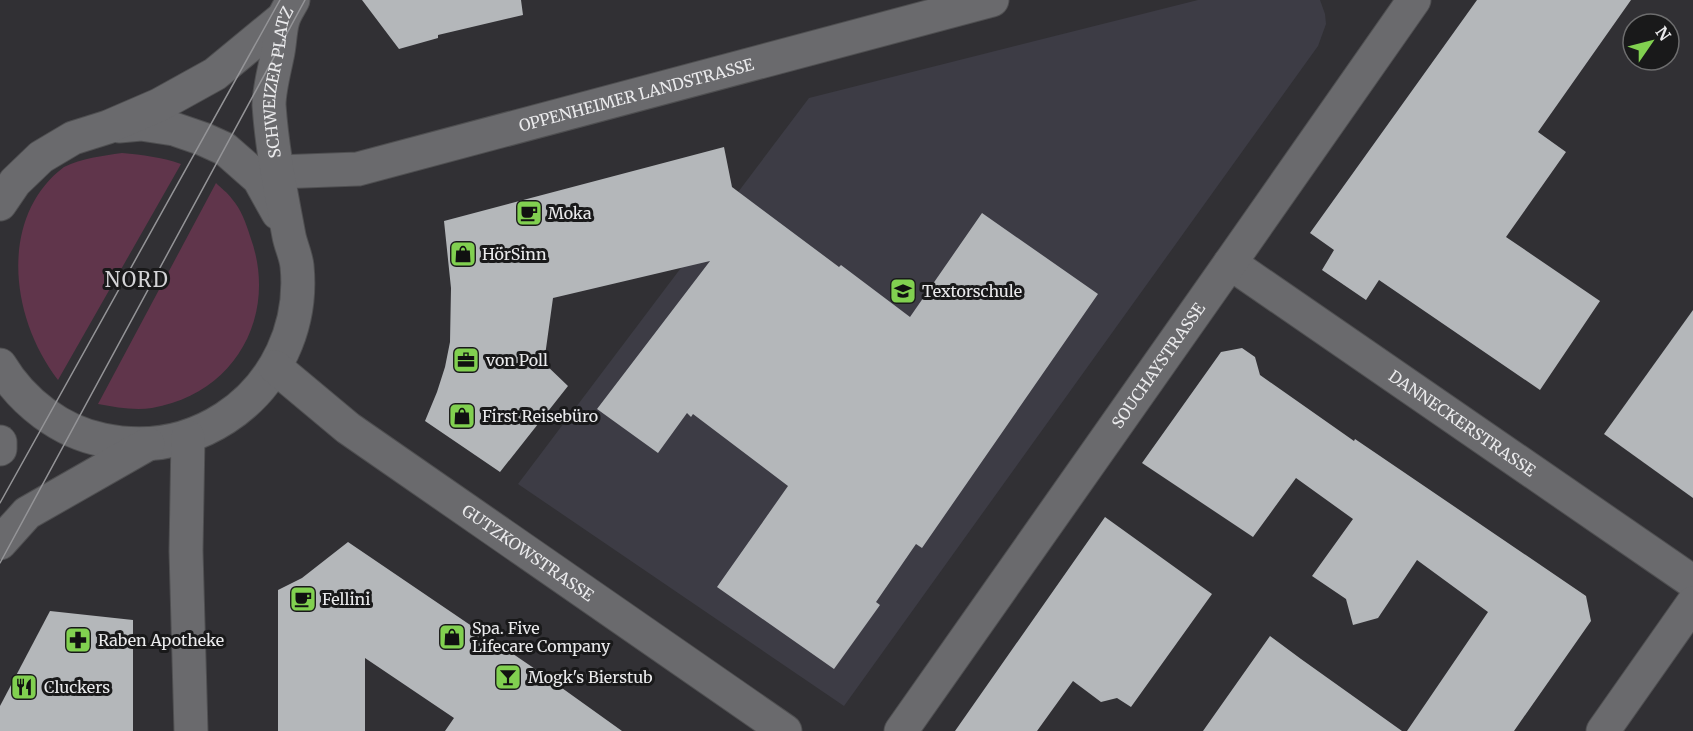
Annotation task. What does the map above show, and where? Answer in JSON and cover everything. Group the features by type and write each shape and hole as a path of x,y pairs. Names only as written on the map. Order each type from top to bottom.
{"street":[{"name":"OPPENHEIMER LANDSTRASSE","path":"277,172 358,169 992,0"},
{"name":"SOUCHAYSTRASSE","path":"901,731 1414,0"},
{"name":"SCHWEIZER PLATZ","path":"288,9 269,103 277,172 290,242"},
{"name":"SCHWEIZER PLATZ","path":"0,204 15,182 41,157 73,138 108,127 159,105 215,74 288,9"},
{"name":"SCHWEIZER PLATZ","path":"0,365 19,392 48,417 91,438 119,444 148,444 168,442 188,436 214,426 237,410 258,391 275,368 287,344 298,291 297,264 276,210 259,179 225,149 174,129 141,124 108,127"},
{"name":"DANNECKERSTRASSE","path":"1230,263 1693,582"},
{"name":"GUTZKOWSTRASSE","path":"275,368 348,428 786,731"},
{"path":"188,436 186,551 191,731"},
{"path":"0,442 0,449"},
{"name":"SCHWEIZER PLATZ","path":"0,543 27,513 148,444"},
{"path":"1603,731 1693,603"}],"shaded area":[{"name":"Textorschule","path":"1198,0 1320,0 1326,24 1318,46 844,706 518,484 809,98"},
{"path":"122,153 181,164 58,380 41,354 29,326 21,297 18,267 21,238 29,211 43,187 64,167 85,159"},
{"path":"216,183 241,212 258,265 259,294 254,321 243,346 228,368 207,386 182,400 145,409 98,404"}],"building":[{"path":"362,0 521,0 523,15 438,35 438,38 399,49"},
{"path":"1477,0 1631,0 1538,132 1566,152 1506,237 1600,301 1540,390 1379,280 1366,300 1322,270 1334,250 1310,233"},
{"path":"724,147 732,187 910,317 982,213 1098,294 922,548 916,544 876,602 880,605 834,669 717,587 788,486 693,414 691,417 687,413 658,453 597,409 710,261 553,298 544,363 568,386 500,472 425,421 445,367 450,342 451,288 444,221"},
{"path":"1693,310 1693,498 1604,434"},
{"path":"1242,348 1255,357 1260,375 1354,441 1355,439 1586,596 1591,621 1514,731 1407,731 1488,612 1417,560 1378,618 1353,625 1346,599 1312,576 1353,519 1296,478 1253,537 1142,463 1221,352"},
{"path":"1105,517 1212,594 1131,707 1117,698 1101,702 1073,681 1037,731 955,731"},
{"path":"348,542 622,731 445,731 454,718 365,658 365,731 278,731 278,590 302,578"},
{"path":"50,611 133,620 133,731 0,731 0,706"},
{"path":"1270,636 1301,659 1402,731 1203,731"}],"tram line":[{"path":"0,503 280,0"},
{"path":"0,563 305,0"}],"place":[{"name":"Moka","path":"529,213"},
{"name":"HörSinn","path":"463,254"},
{"name":"Textorschule","path":"903,291"},
{"name":"von Poll","path":"466,360"},
{"name":"First Reisebüro","path":"462,416"},
{"name":"Fellini","path":"303,599"},
{"name":"Spa. Five Lifecare Company","path":"452,637"},
{"name":"Raben Apotheke","path":"78,640"},
{"name":"Mogk's Bierstub","path":"508,677"},
{"name":"Cluckers","path":"24,687"}],"district":[{"name":"NORD","path":"137,279"}]}
